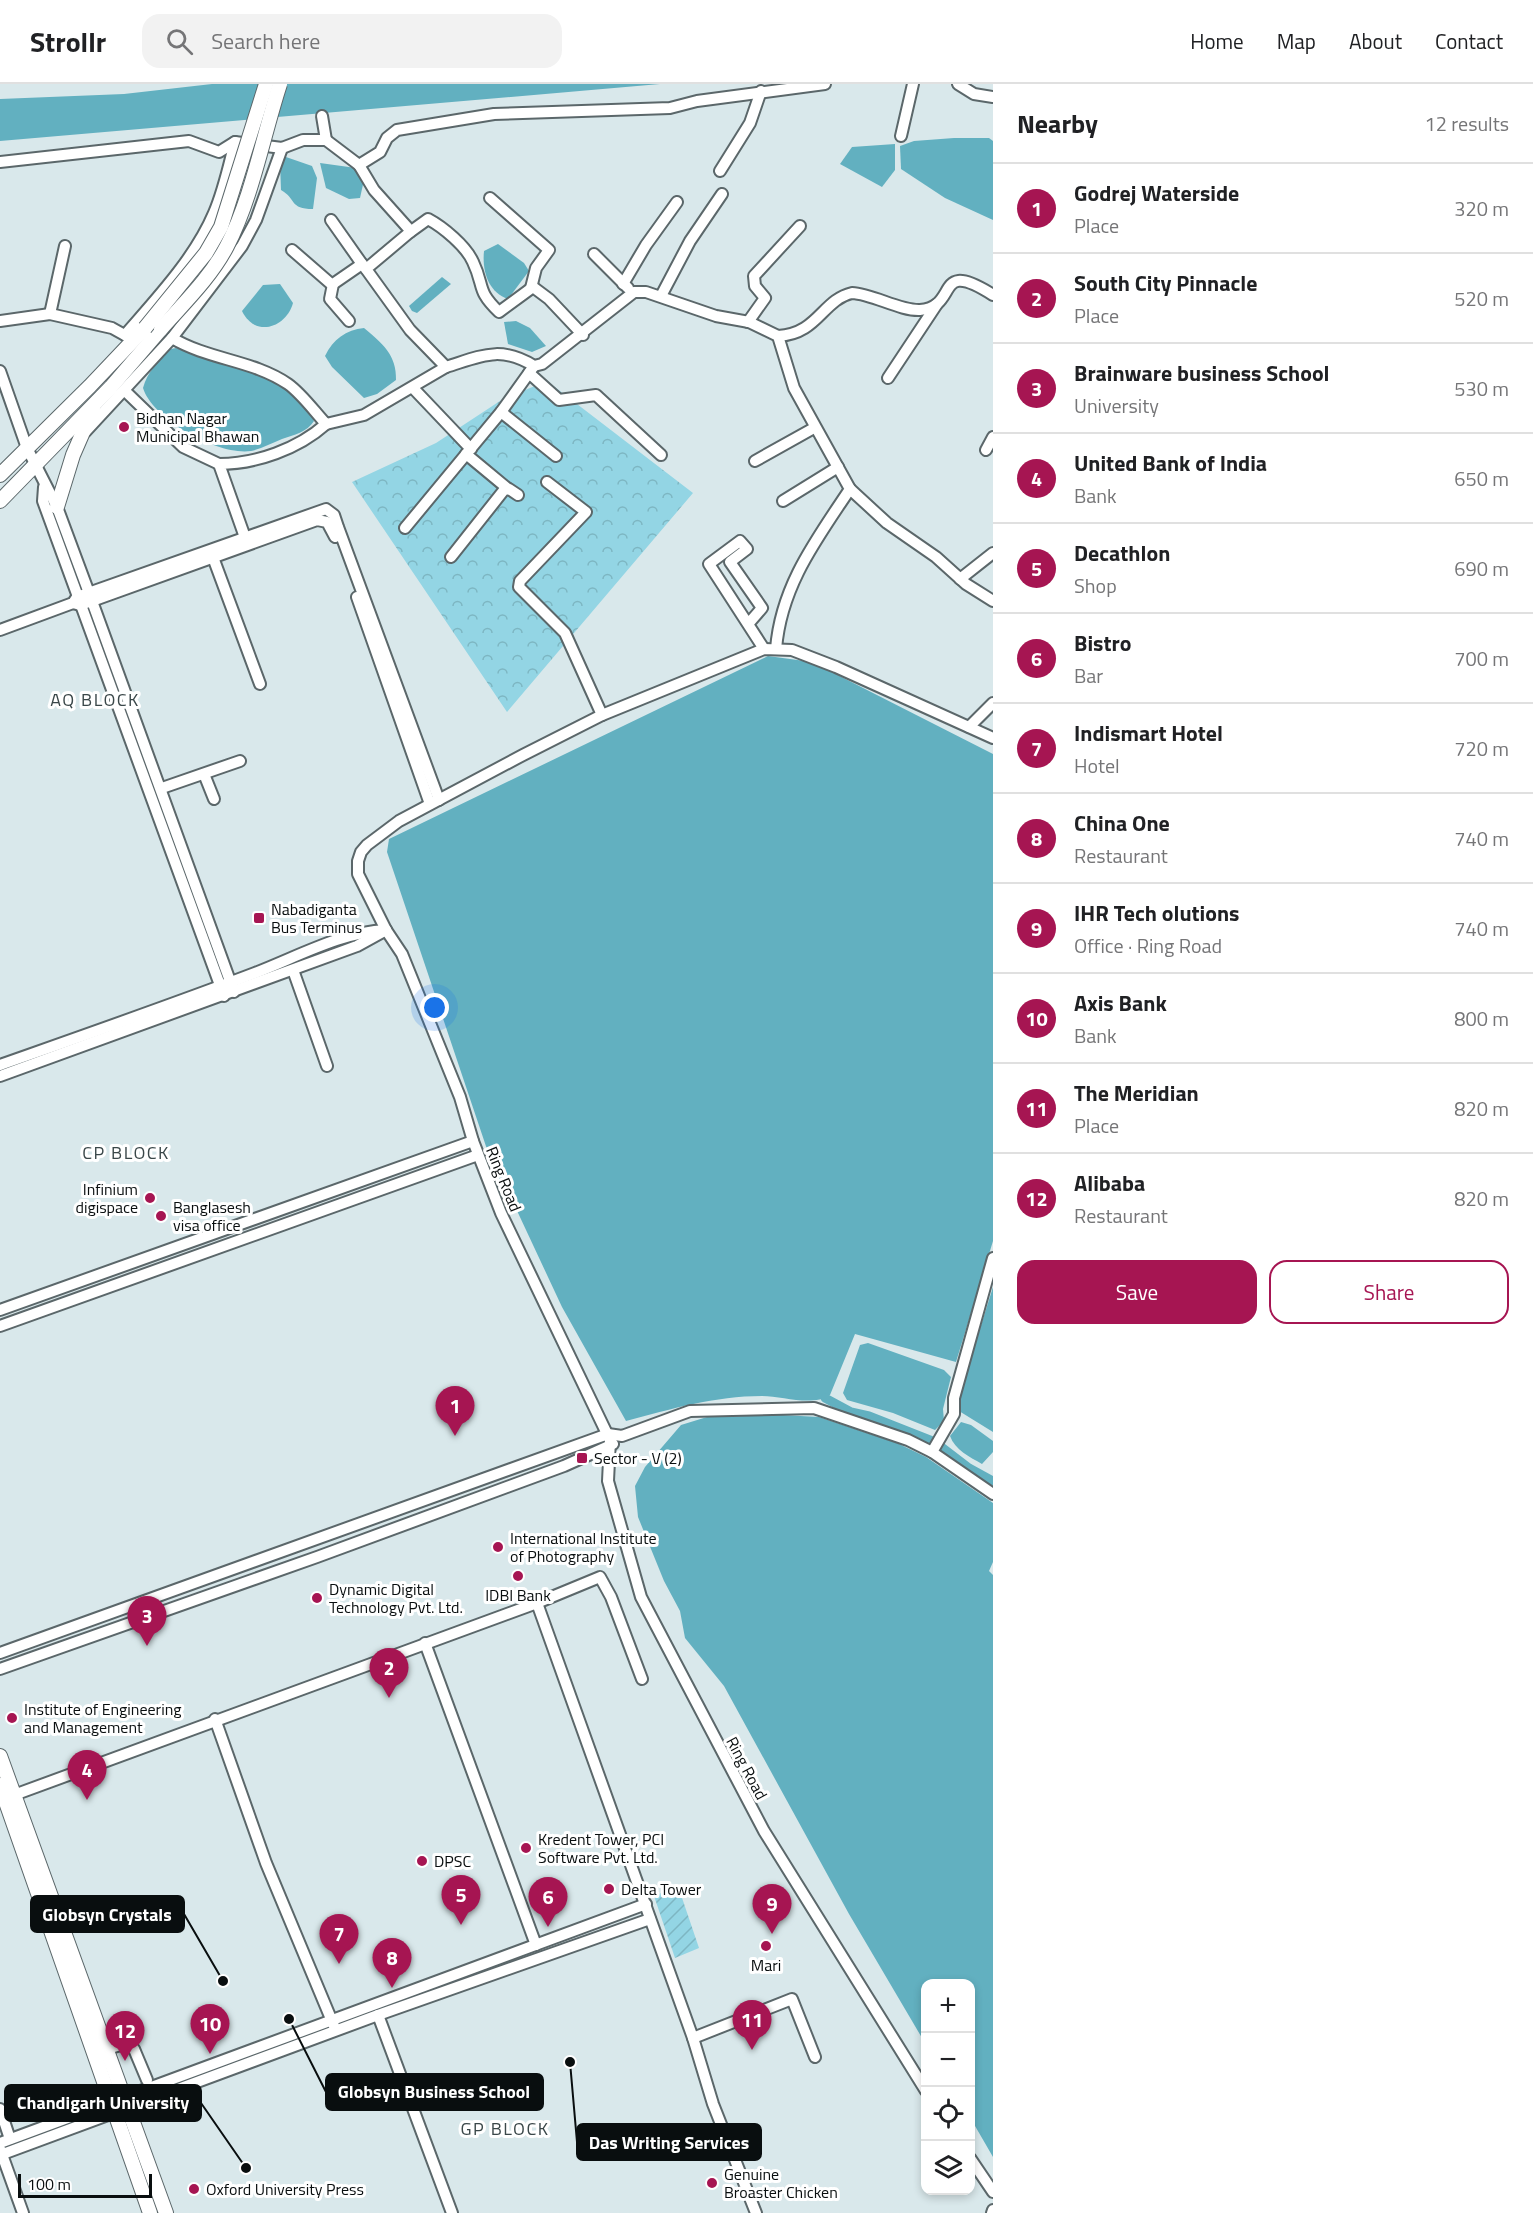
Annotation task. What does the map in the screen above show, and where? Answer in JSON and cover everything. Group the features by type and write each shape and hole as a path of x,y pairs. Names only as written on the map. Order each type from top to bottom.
{"main road":[{"path":"0,476 129,338 144,328 206,253 221,227 266,84"},
{"path":"0,501 97,401 201,283 226,248 244,200 280,84"},
{"path":"57,507 82,435 97,401"},
{"path":"0,1756 10,1797 112,2107 150,2213"},
{"path":"0,1785 10,1797 107,2049 166,2213"}],"street":[{"path":"359,165 380,152 387,138 397,130 494,114 670,108 696,101 825,84"},
{"path":"901,136 913,84"},
{"path":"958,84 974,94 993,97"},
{"path":"720,171 750,123 761,92"},
{"path":"322,116 326,140"},
{"path":"0,162 189,141 219,152 235,142 282,148 303,140 326,140 359,165 374,190 410,232"},
{"path":"0,321 50,314 112,328 129,338 192,252 209,224 221,193 235,142"},
{"path":"82,435 172,338 242,246 256,220 282,148"},
{"path":"661,296 690,242 722,194"},
{"path":"350,321 330,299 333,284 364,267 428,219 467,252 475,265 485,299 499,312 531,288 536,268 550,251 490,198"},
{"path":"623,284 646,245 677,202"},
{"path":"331,220 410,330 446,367"},
{"path":"748,322 765,297 755,286 754,276 800,226"},
{"path":"50,314 65,246"},
{"path":"292,250 333,284"},
{"path":"594,254 632,293"},
{"path":"888,378 936,304 954,282 960,279 971,281 993,295"},
{"path":"531,288 533,287 549,299 583,335"},
{"path":"405,528 501,412 531,370 551,359 583,335 632,293 646,292 661,296 716,316 748,322 778,336 792,335 802,331 836,301 852,293 918,310 936,304"},
{"path":"778,336 794,388 814,428 850,489 887,523 936,557 960,579 993,601"},
{"path":"172,338 197,351 271,374 291,387 326,424"},
{"path":"125,390 183,447 219,464 239,464 261,458 310,437 326,424 364,415 446,367 495,352 522,359 559,400 596,395 661,455"},
{"path":"0,371 27,448 44,487 57,507 162,788 227,989"},
{"path":"413,388 468,452 507,488 518,495"},
{"path":"501,412 556,456"},
{"path":"755,461 814,428"},
{"path":"986,450 993,437"},
{"path":"219,464 246,541"},
{"path":"783,501 838,467"},
{"path":"547,482 586,512 519,581 519,587 565,633 602,715"},
{"path":"44,487 43,501 77,602 227,989"},
{"path":"451,557 507,488"},
{"path":"770,649 787,594 826,524 850,489"},
{"path":"0,630 246,541 322,508 334,515 434,802 602,715 770,649 792,650 837,667 993,738"},
{"path":"749,623 762,608 730,562 747,549 740,541 709,564 749,623 770,649"},
{"path":"960,579 993,553"},
{"path":"211,554 260,684"},
{"path":"104,668 115,664"},
{"path":"969,727 993,703"},
{"path":"139,765 150,760"},
{"path":"162,788 240,761"},
{"path":"204,774 214,799"},
{"name":"Ring Road","path":"434,802 379,834 367,845 361,852 358,874 386,930 402,954 460,1097 473,1141 501,1213 608,1434 611,1446 609,1481 646,1607 764,1832 923,2087"},
{"path":"227,989 330,943 371,931 386,930"},
{"path":"0,1076 38,1057 227,989 293,970 357,946 386,930"},
{"path":"293,970 327,1066"},
{"path":"0,1065 38,1057"},
{"path":"0,1310 473,1141"},
{"path":"0,1326 478,1155"},
{"path":"374,1175 380,1189"},
{"path":"306,1200 311,1214"},
{"path":"933,1449 954,1414 954,1398 993,1258"},
{"path":"0,1669 564,1466 611,1446 622,1436 690,1411 814,1408 933,1449 993,1494"},
{"path":"0,1653 608,1434 622,1436"},
{"path":"338,1532 344,1547"},
{"path":"10,1797 601,1577 642,1679"},
{"path":"537,1602 693,2038 713,2104 756,2213"},
{"path":"425,1643 536,1945"},
{"path":"215,1719 266,1863 334,2026"},
{"path":"0,2109 5,2141 127,2103 334,2026 434,1981 646,1904"},
{"path":"334,2026 378,2015 650,1918"},
{"path":"693,2038 792,1999 815,2057"},
{"path":"378,2015 452,2213"},
{"path":"107,2049 124,2044 134,2049 147,2080"},
{"path":"23,2213 0,2153 112,2107"},
{"path":"975,2165 993,2192"}],"green space":[{"path":"547,381 693,493 507,712 352,482 436,443 503,399"},
{"path":"678,1886 699,1948 675,1958 654,1896"}],"shaded area":[{"path":"212,84 660,84 0,141 0,99 124,94"},
{"path":"989,138 993,141 993,220 945,198 901,169 900,146 914,141"},
{"path":"895,144 895,170 882,187 840,164 852,147"},
{"path":"286,157 312,166 317,178 313,209 300,207 281,190 280,162"},
{"path":"320,163 356,168 364,180 360,198 349,199 326,188"},
{"path":"498,244 524,263 529,271 508,299 501,296 491,286 485,273 484,251"},
{"path":"442,277 451,284 417,313 412,311 409,306"},
{"path":"280,284 293,303 289,312 277,324 262,327 254,325 242,311 263,285"},
{"path":"516,321 530,328 546,346 532,352 508,344 504,322"},
{"path":"364,328 387,350 394,363 396,380 377,394 364,398 332,367 325,356 341,336"},
{"path":"176,348 254,371 273,379 304,403 314,421 300,433 251,451 222,448 205,442 173,423 160,412 149,400 143,388 147,377 162,357 171,349"},
{"path":"768,656 812,662 993,754 993,1241 956,1362 855,1334 830,1395 823,1398 806,1401 762,1396 727,1398 626,1421 562,1307 512,1200 497,1179 387,852 389,839"},
{"path":"993,1287 993,1432 959,1411 959,1396"},
{"path":"868,1343 944,1370 951,1377 943,1409 944,1421 935,1430 893,1413 847,1400 843,1393 860,1345"},
{"path":"782,1415 819,1417 897,1443 926,1457 993,1503 993,1562 989,1571 993,1575 993,2157 975,2126 975,1979 921,1979 921,2036 849,1914 724,1686 685,1638 680,1611 664,1581 638,1517 635,1486 645,1467 681,1425 707,1417"},
{"path":"961,1422 971,1425 993,1441 993,1452 982,1464 963,1453 952,1441 950,1436"}],"waterway":[{"path":"825,1398 851,1412 869,1416 935,1442 969,1468 993,1481"}],"place":[{"name":"Bidhan Nagar Municipal Bhawan","path":"124,427"},
{"name":"Nabadiganta Bus Terminus","path":"259,918"},
{"name":"Infinium digispace","path":"150,1198"},
{"name":"Banglasesh visa office","path":"161,1216"},
{"name":"Godrej Waterside","path":"455,1436"},
{"name":"Sector - V (2)","path":"582,1458"},
{"name":"International Institute of Photography","path":"498,1547"},
{"name":"IDBI Bank","path":"518,1576"},
{"name":"Dynamic Digital Technology Pvt. Ltd.","path":"317,1598"},
{"name":"Brainware business School","path":"147,1646"},
{"name":"South City Pinnacle","path":"389,1698"},
{"name":"Institute of Engineering and Management","path":"12,1718"},
{"name":"United Bank of India","path":"87,1800"},
{"name":"Kredent Tower, PCI Software Pvt. Ltd.","path":"526,1848"},
{"name":"DPSC","path":"422,1861"},
{"name":"Delta Tower","path":"609,1889"},
{"name":"Decathlon","path":"461,1925"},
{"name":"Bistro","path":"548,1927"},
{"name":"IHR Tech olutions","path":"772,1934"},
{"name":"Mari","path":"766,1946"},
{"name":"Indismart Hotel","path":"339,1964"},
{"name":"Globsyn Crystals","path":"223,1981"},
{"name":"China One","path":"392,1988"},
{"name":"Globsyn Business School","path":"289,2019"},
{"name":"The Meridian","path":"752,2050"},
{"name":"Axis Bank","path":"210,2054"},
{"name":"Alibaba","path":"125,2061"},
{"name":"Das Writing Services","path":"570,2062"},
{"name":"Chandigarh University","path":"246,2168"},
{"name":"Genuine Broaster Chicken","path":"712,2183"},
{"name":"Oxford University Press","path":"194,2189"}],"district":[{"name":"AQ BLOCK","path":"95,700"},
{"name":"CP BLOCK","path":"126,1153"},
{"name":"GP BLOCK","path":"505,2129"}]}
